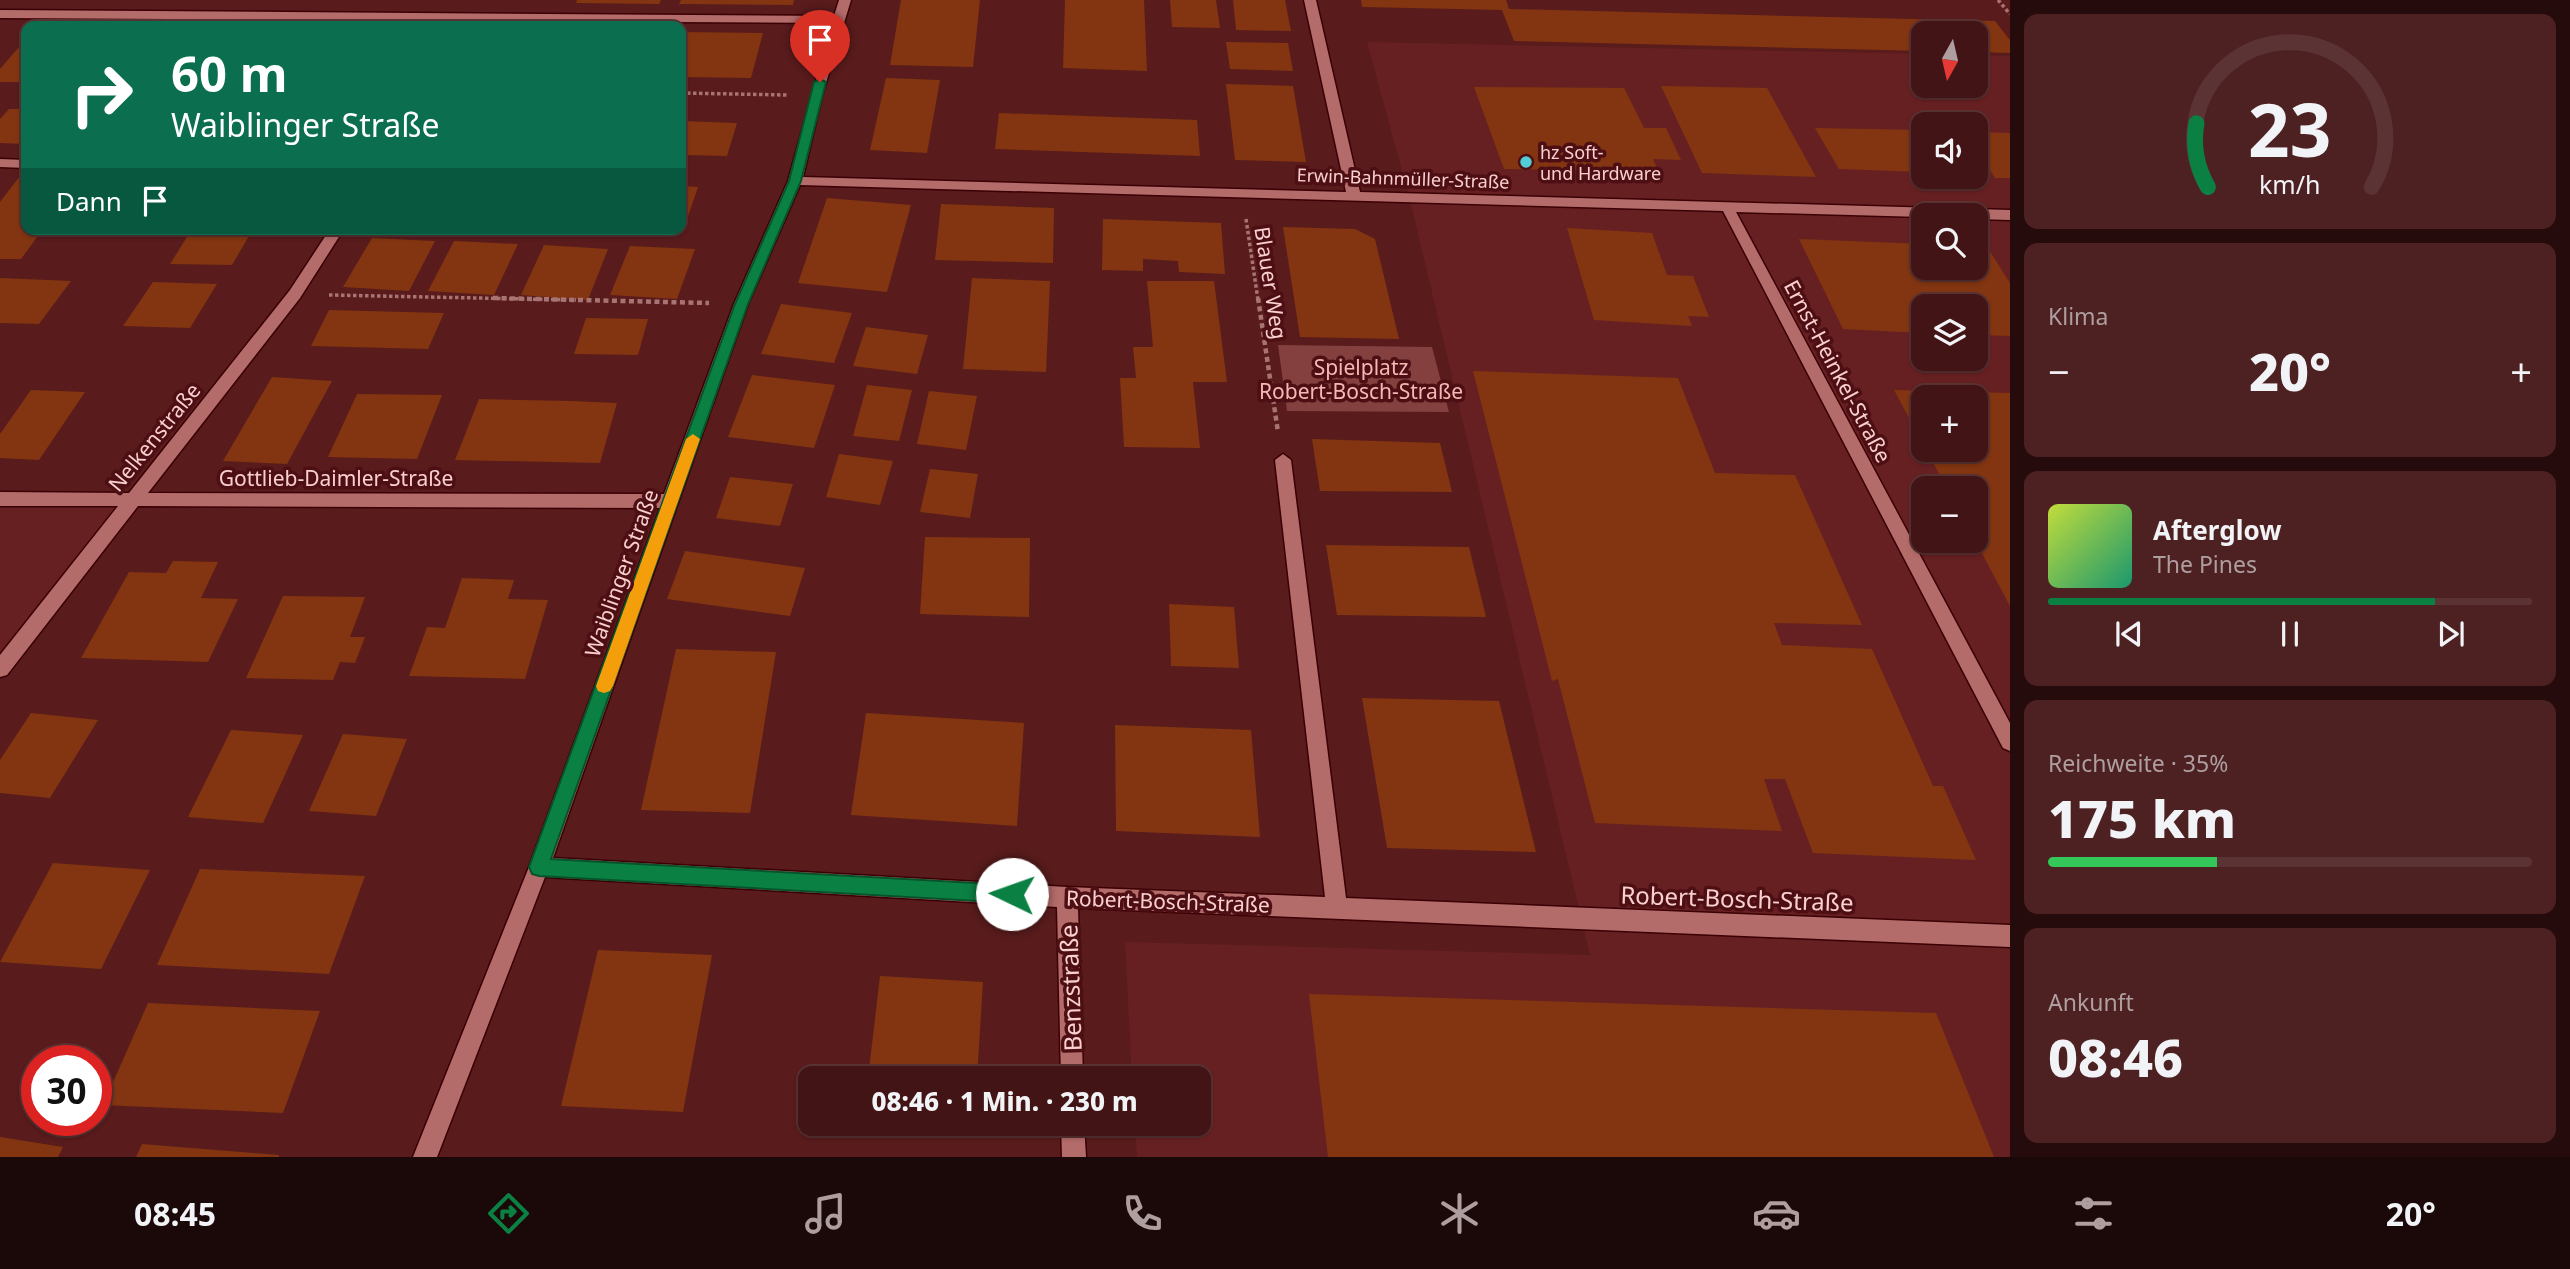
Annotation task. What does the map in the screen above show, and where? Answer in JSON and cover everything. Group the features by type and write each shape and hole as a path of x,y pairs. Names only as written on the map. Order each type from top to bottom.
{"street":[{"path":"176,14 188,0"},
{"path":"438,21 450,0"},
{"name":"Waiblinger Straße","path":"425,1157 539,867 741,304 795,181 816,96 845,0"},
{"path":"1310,0 1354,196"},
{"path":"0,14 176,14 438,21 839,20"},
{"path":"0,163 21,164"},
{"name":"Erwin-Bahnmüller-Straße","path":"795,181 2010,215"},
{"name":"Ernst-Heinkel-Straße","path":"1726,205 2010,742"},
{"name":"Nelkenstraße","path":"0,669 295,294 333,235"},
{"path":"1283,460 1337,908"},
{"name":"Gottlieb-Daimler-Straße","path":"0,499 671,501"},
{"name":"Robert-Bosch-Straße","path":"539,867 1067,897 2010,936"},
{"name":"Benzstraße","path":"1067,897 1072,1066"},
{"path":"1073,1136 1074,1157"}],"path":[{"path":"1998,0 2010,14"},
{"path":"686,93 816,96"},
{"name":"Blauer Weg","path":"1242,194 1283,460"},
{"path":"295,294 741,304"}],"shaded area":[{"path":"1367,42 1911,54 1911,98 1988,98 1988,55 2010,56 2010,1157 1137,1157 1136,1136 1211,1136 1211,1066 1131,1066 1125,942 1590,955 1410,200"},
{"path":"0,501 122,501 0,659"}],"green space":[{"name":"Spielplatz Robert-Bosch-Straße","path":"1278,345 1432,347 1449,412 1287,411"}],"building":[{"path":"577,0 661,0 659,4 576,3"},
{"path":"681,0 794,0 793,5 679,4"},
{"path":"901,0 980,0 973,67 890,65"},
{"path":"1065,0 1144,0 1147,71 1063,68"},
{"path":"1170,0 1216,0 1220,28 1172,27"},
{"path":"1233,0 1285,0 1291,31 1236,30"},
{"path":"1361,0 1506,0 1509,9 1995,21 2010,40 2010,53 1988,52 1988,21 1911,21 1911,51 1514,41 1502,10 1362,7"},
{"path":"686,32 763,33 751,78 686,77"},
{"path":"1226,42 1288,43 1293,71 1230,69"},
{"path":"21,45 21,82 0,82 0,69"},
{"path":"886,78 940,80 927,153 870,150"},
{"path":"1226,84 1293,86 1306,162 1235,160"},
{"path":"1661,86 1767,88 1816,177 1702,173"},
{"path":"1474,87 1624,88 1644,128 1666,128 1681,160 1653,159 1658,170 1504,169"},
{"path":"9,109 21,109 21,144 0,143 0,119"},
{"path":"999,113 1197,120 1200,156 995,149"},
{"path":"686,121 737,123 727,156 686,155"},
{"path":"1815,128 1911,130 1911,172 1839,169"},
{"path":"1988,132 2010,133 2010,178 1995,178 1988,167"},
{"path":"21,176 21,235 39,235 21,259 0,259 0,202"},
{"path":"686,186 698,187 686,222"},
{"path":"827,198 911,205 887,292 798,283"},
{"path":"941,204 1054,208 1053,263 935,260"},
{"path":"1103,219 1221,223 1225,274 1179,272 1178,261 1143,259 1143,271 1102,270"},
{"path":"1283,227 1355,229 1375,239 1399,339 1300,337"},
{"path":"1567,228 1652,233 1667,275 1693,276 1709,317 1688,316 1692,326 1594,320"},
{"path":"188,235 250,235 232,265 170,264"},
{"path":"372,238 435,241 409,291 343,287"},
{"path":"1799,239 1911,244 1911,280 1988,280 1988,249 2010,283 2010,336 1988,335 1988,294 1911,294 1911,332 1843,329"},
{"path":"454,241 518,244 494,295 428,291"},
{"path":"544,245 608,249 588,300 521,295"},
{"path":"630,246 695,249 677,299 610,295"},
{"path":"0,278 71,281 39,324 0,323"},
{"path":"972,278 1050,281 1046,372 963,369"},
{"path":"1147,281 1214,281 1227,382 1193,382 1200,448 1124,447 1120,378 1136,378 1133,347 1153,347"},
{"path":"153,282 217,284 190,328 123,326"},
{"path":"781,304 852,313 834,363 761,354"},
{"path":"329,310 444,313 428,349 311,346"},
{"path":"586,318 648,319 638,355 574,354"},
{"path":"866,327 928,335 917,374 853,366"},
{"path":"1473,371 1678,378 1715,473 1795,475 1862,625 1774,623 1782,645 1872,649 1933,786 1943,786 1976,860 1813,853 1785,779 1764,779 1782,831 1595,823 1558,679 1552,681"},
{"path":"752,375 835,385 814,448 728,437"},
{"path":"272,377 332,381 287,464 223,461"},
{"path":"867,385 912,390 899,441 853,436"},
{"path":"31,390 85,392 39,460 0,458 0,434"},
{"path":"1894,390 1911,390 1911,422"},
{"path":"929,391 977,396 966,450 917,444"},
{"path":"1988,392 2010,393 2010,606 1982,553 1988,553 1988,476 1940,476 1933,462 1988,462"},
{"path":"357,394 442,395 417,459 328,457"},
{"path":"479,399 617,403 600,463 455,460"},
{"path":"1312,439 1440,443 1452,492 1320,491"},
{"path":"839,454 893,461 880,505 826,497"},
{"path":"930,469 978,474 970,518 920,512"},
{"path":"730,477 793,484 780,526 716,518"},
{"path":"925,537 1030,538 1029,617 920,614"},
{"path":"1326,545 1469,547 1486,617 1337,615"},
{"path":"685,551 805,568 790,616 667,599"},
{"path":"173,561 218,562 201,598 238,599 208,662 81,658 129,572 166,573"},
{"path":"462,578 514,580 508,599 548,600 525,679 409,676 427,627 445,628"},
{"path":"283,596 365,597 350,637 365,637 355,663 340,662 333,680 246,678"},
{"path":"1169,604 1234,607 1239,668 1171,666"},
{"path":"676,649 776,652 750,813 641,810"},
{"path":"1362,698 1499,701 1536,852 1387,848"},
{"path":"31,713 98,720 50,798 0,793 0,760"},
{"path":"866,713 1024,723 1017,826 851,815"},
{"path":"1115,725 1251,730 1260,837 1116,831"},
{"path":"231,730 303,735 263,823 188,817"},
{"path":"343,734 407,739 376,816 309,811"},
{"path":"53,863 150,870 101,969 0,962"},
{"path":"200,869 365,876 329,974 157,965"},
{"path":"598,950 712,955 683,1112 561,1106"},
{"path":"880,976 983,982 978,1066 869,1066"},
{"path":"1309,994 1936,1013 1994,1157 1328,1157"},
{"path":"148,1003 320,1011 283,1113 112,1105 112,1085"},
{"path":"0,1137 63,1147 58,1157 0,1157"},
{"path":"142,1144 279,1155 279,1157 136,1157"}],"slow traffic":[{"path":"604,686 693,439"}],"place":[{"name":"hz Soft- und Hardware","path":"1526,162"}],"route":[{"path":"820,82 795,181 741,304 539,867 1012,894"}]}
